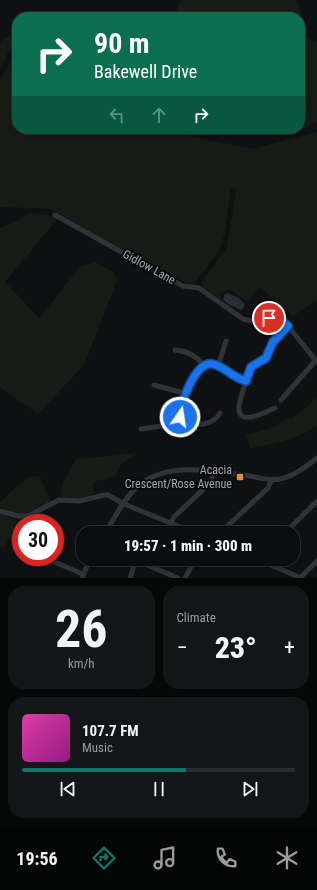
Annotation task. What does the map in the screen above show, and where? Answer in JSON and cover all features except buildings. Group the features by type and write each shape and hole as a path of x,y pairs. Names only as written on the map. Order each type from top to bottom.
{"street":[{"name":"Gidlow Lane","path":"55,215 177,283 183,286 199,288 243,319 252,321 273,317 281,320 288,326 316,360"},
{"path":"275,408 246,418 239,411 239,405 251,367 266,358 273,342 288,326"},
{"path":"218,366 226,341"},
{"path":"175,350 184,351 197,357 203,365"},
{"path":"281,400 316,360"},
{"path":"220,412 218,418 213,422 186,425 181,421 180,411 186,394 198,370 203,365 211,364 218,366 229,374 246,381"},
{"path":"154,385 186,394"},
{"path":"143,435 143,429 174,424 181,421"},
{"path":"110,526 138,486 160,474 184,470 282,479 317,458"},
{"path":"171,523 174,516 210,483 214,472"},
{"path":"227,526 268,488 272,479"},
{"path":"0,511 18,516 28,516 59,500 80,501 104,495 112,497 124,504 178,526"},
{"path":"292,526 317,501"},
{"path":"274,566 301,578 317,561"},
{"path":"62,566 82,576 87,566"},
{"path":"130,578 133,566"},
{"path":"149,566 178,578"},
{"path":"185,578 191,566"}],"shaded area":[{"path":"183,0 296,0 301,12 176,12 180,2"},
{"path":"12,33 12,45 0,69 0,42"},
{"path":"305,33 306,38 317,42 317,121 306,128"},
{"path":"12,58 12,134 180,134 252,149 317,132 317,300 293,316 260,287 247,302 229,289 220,294 221,300 204,288 201,283 227,247 236,191 231,187 225,233 220,249 194,284 189,285 127,253 51,209 0,207 0,80"},
{"path":"29,213 58,218 5,282 39,318 80,267 95,262 114,272 117,280 84,365 38,414 0,387 0,228 15,222"},
{"path":"227,293 239,298 245,305 242,310 231,306 223,300 224,295"},
{"path":"317,396 317,426 293,438 250,448 246,435 271,428 288,418 291,419 308,406"},
{"path":"138,453 121,464 116,476 93,482 93,494 82,499 61,497 62,484 76,459"},
{"path":"32,476 40,477 51,502 26,513 14,512 0,507 0,503 18,485"},
{"path":"0,513 12,518 12,534 4,547 0,547"}],"place":[{"name":"Acacia Crescent/Rose Avenue","path":"240,477"}],"route":[{"path":"180,417 180,411 186,394 192,384 194,376 203,365 211,364 218,366 229,374 246,381 251,367 266,358 273,342 288,326 285,322 277,318 269,318"}]}
